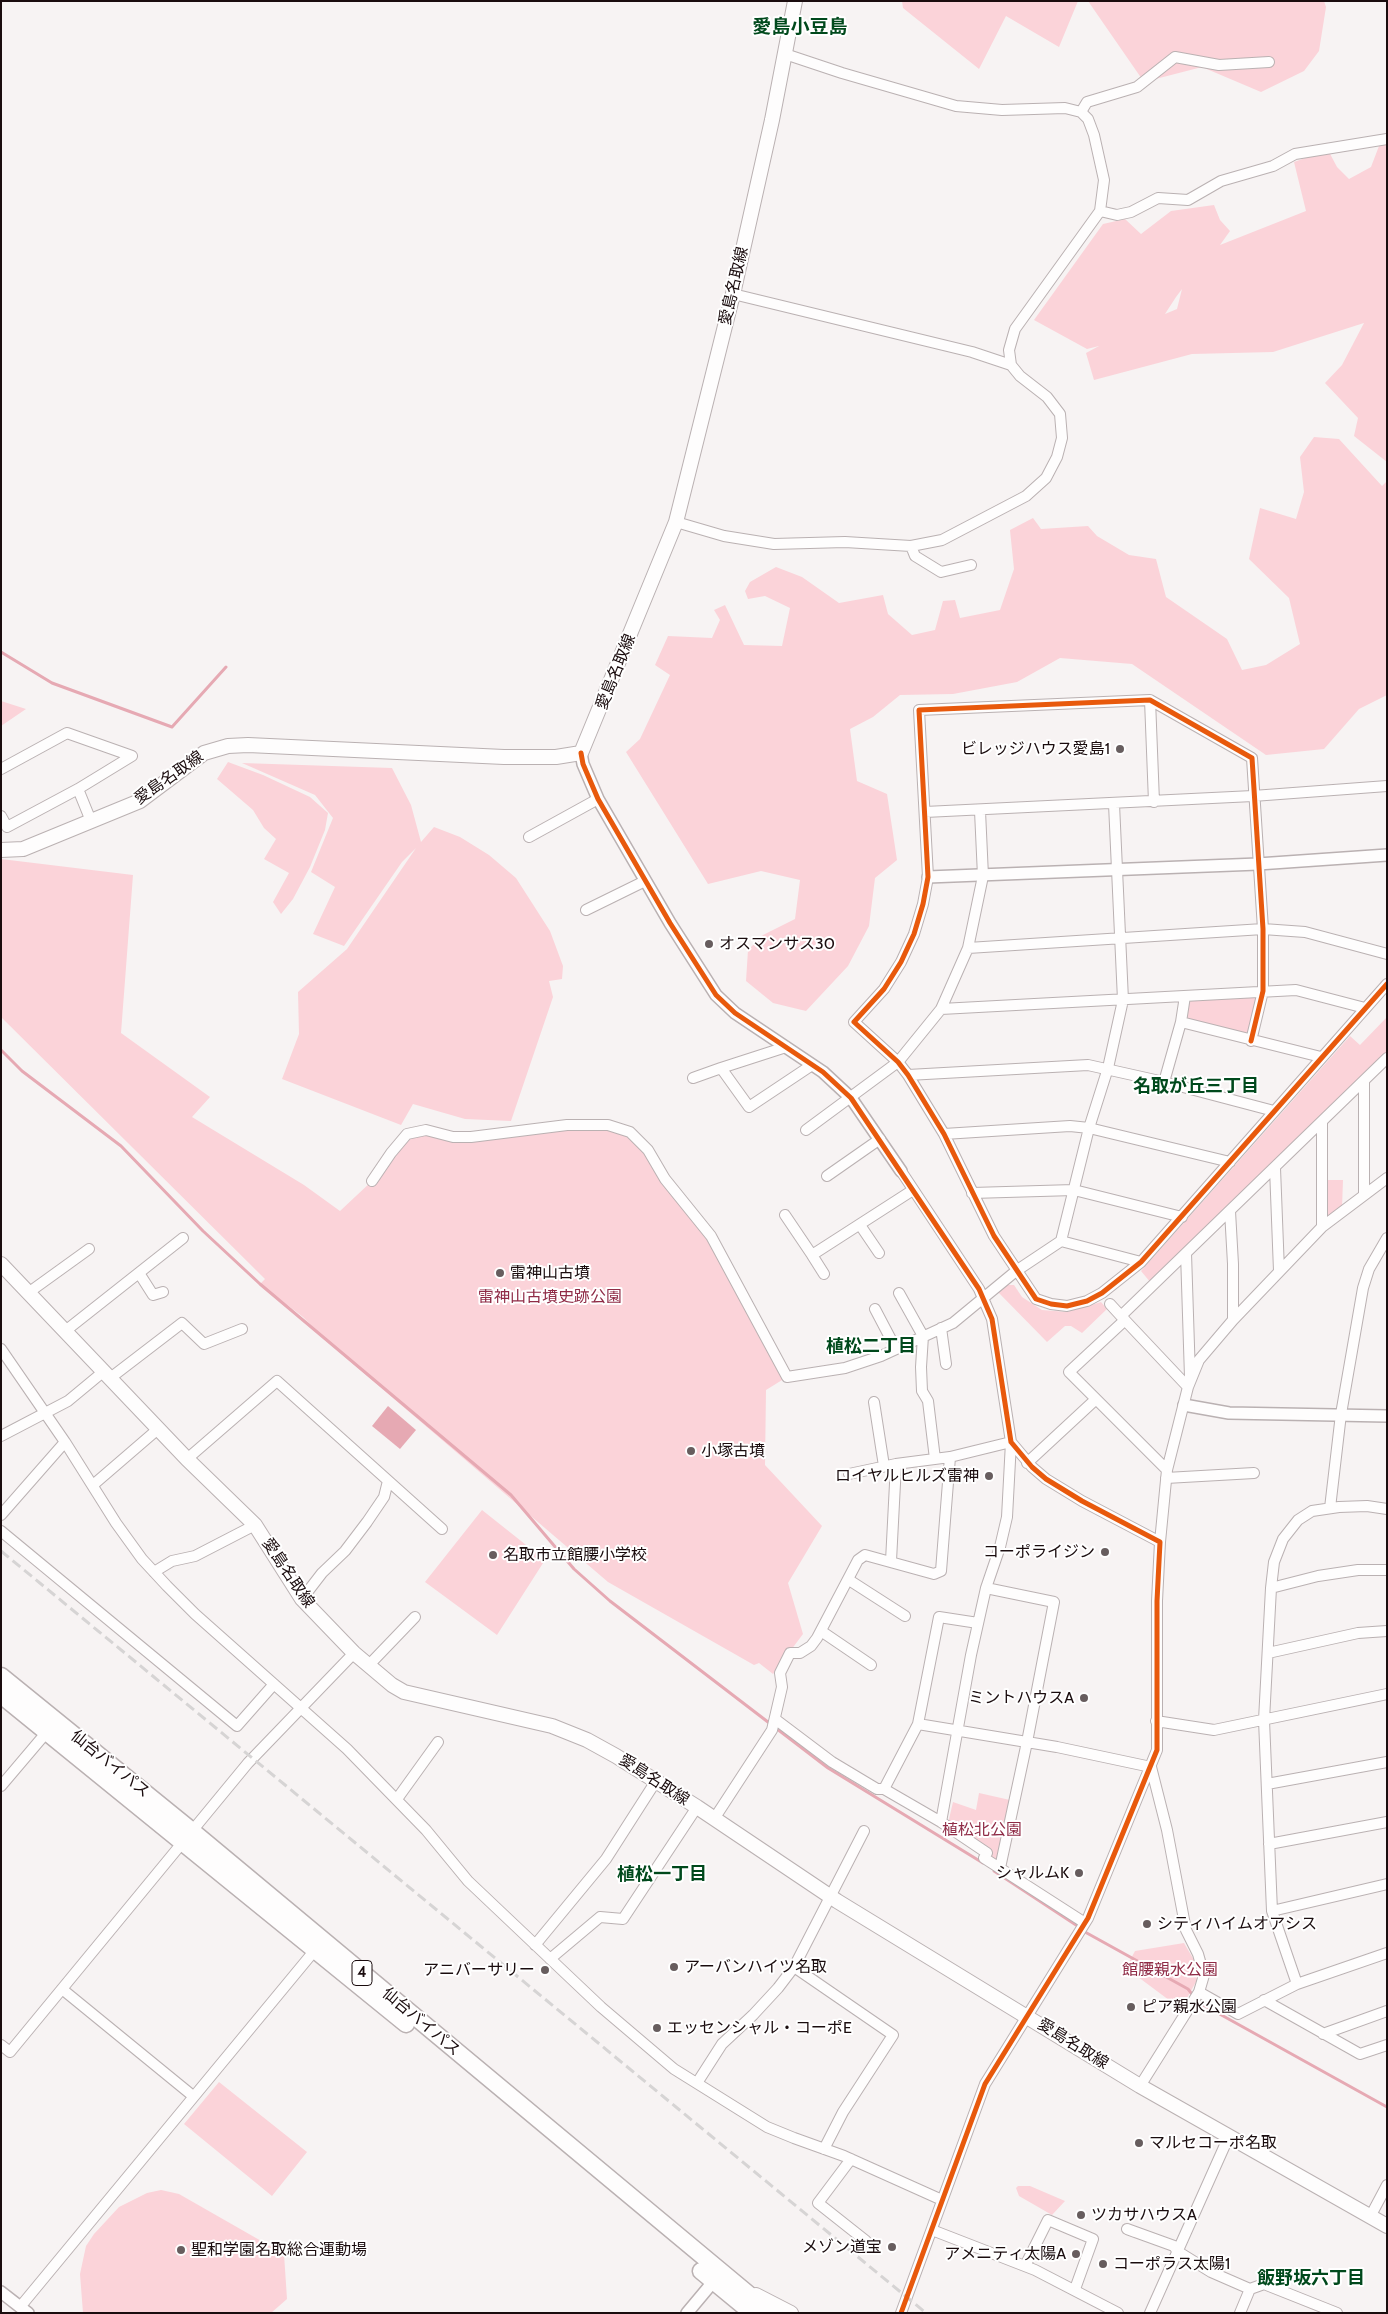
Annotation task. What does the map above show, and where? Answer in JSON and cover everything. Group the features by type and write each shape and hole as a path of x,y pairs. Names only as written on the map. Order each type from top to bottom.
{"highway":[{"name":"仙台バイパス","path":"1,1676 187,1836 717,2277 752,2313"},
{"name":"仙台バイパス","path":"1,1695 46,1733 187,1836 315,1950 494,2097 717,2277 742,2288 771,2313"}],"main road":[{"name":"愛島名取線","path":"1,850 23,849 140,801 204,753 228,746 248,745 504,757 556,757 581,753 676,522 692,465 733,294 795,1"},
{"name":"愛島名取線","path":"1,1264 187,1459 255,1524 302,1599 368,1666 404,1692 552,1726 587,1740 697,1807 830,1896 1140,2086 1387,2226"},
{"path":"742,2288 791,2313"}],"street":[{"path":"676,522 724,536 774,544 845,542 911,546 942,540 1026,496 1046,478 1057,457 1062,438 1060,414 1047,397 1020,376 1011,365 1009,350 1015,330 1100,211 1104,180 1094,135 1088,119 1081,112 1065,108 1002,110 956,106 842,73 785,54"},
{"path":"1081,112 1087,102 1136,87 1175,57 1220,65 1269,62"},
{"path":"1100,211 1117,215 1130,212 1158,198 1188,200 1221,181 1273,166 1295,154 1387,139"},
{"path":"733,294 966,351 1011,365"},
{"path":"911,546 915,556 941,572 971,565"},
{"path":"1150,700 1154,802"},
{"path":"1251,1040 1263,991 1263,929 1252,758 1150,700 919,710 928,877 923,904 914,934 901,962 884,989 854,1022 898,1062 908,1075 944,1134 972,1193 1016,1271 1036,1299 1051,1304 1067,1306 1087,1301 1102,1293 1141,1262 1387,984"},
{"path":"1,769 67,733 137,758 7,827 1,816"},
{"path":"581,753 583,764 598,800 645,881 716,995 735,1013 786,1046 852,1098 983,1298 992,1319 1010,1442 1007,1517 1000,1547 986,1588 978,1623 942,1822"},
{"path":"925,812 1154,802 1387,786"},
{"path":"78,789 91,821"},
{"path":"529,837 598,800"},
{"path":"372,1182 391,1153 407,1134 426,1130 453,1137 471,1137 567,1125 608,1125 630,1132 648,1150 665,1179 711,1236 787,1378 845,1368 896,1349 953,1323 1016,1271 1061,1241 1090,1128 1108,1068 1124,1000 1120,939 1119,868 1114,804"},
{"path":"806,1130 852,1098 898,1062 941,1009 968,948 983,876 980,811"},
{"path":"928,877 1258,864 1387,855"},
{"path":"586,910 645,881"},
{"path":"968,948 1263,929 1305,932 1387,954"},
{"path":"941,1009 1296,990 1365,1008"},
{"path":"1164,1082 1181,1022 1185,996"},
{"path":"1181,1022 1321,1057"},
{"path":"693,1078 786,1046"},
{"path":"1254,1473 1167,1474 1069,1372 1186,1253 1387,1058"},
{"path":"908,1075 1088,1064 1274,1111"},
{"path":"721,1068 749,1106 812,1065"},
{"path":"1364,1081 1364,1193"},
{"path":"1322,1122 1322,1227"},
{"path":"944,1134 1070,1126 1090,1128 1230,1162"},
{"path":"827,1176 880,1139"},
{"path":"1275,1168 1279,1271"},
{"path":"901,2313 986,2084 1085,1923 1098,1898 1157,1750 1160,1542 1167,1474 1189,1383 1199,1360 1279,1271 1322,1227 1364,1193 1387,1178"},
{"path":"812,1255 913,1190"},
{"path":"972,1193 1074,1190 1182,1217"},
{"path":"1230,1211 1233,1320"},
{"path":"785,1215 824,1274"},
{"path":"860,1224 879,1253"},
{"path":"64,1332 182,1238"},
{"path":"1330,1508 1341,1414 1363,1288 1369,1268 1387,1238"},
{"path":"1061,1241 1141,1262"},
{"path":"28,1293 89,1248"},
{"path":"1186,1253 1189,1383"},
{"path":"139,1273 154,1295 164,1292"},
{"path":"900,1293 923,1336 922,1391 928,1401 935,1459"},
{"path":"1110,1304 1189,1383"},
{"path":"875,1309 896,1349"},
{"path":"1,1436 68,1401 182,1323 204,1344 242,1329"},
{"path":"941,1328 946,1364"},
{"path":"1,1349 65,1442 116,1522 154,1572 195,1614 301,1708 397,1799 468,1881 637,2040 674,2069 766,2126 851,2159 942,2200"},
{"path":"187,1459 277,1381 442,1529"},
{"path":"1027,1463 1095,1400"},
{"path":"874,1402 884,1466"},
{"path":"1184,1405 1229,1413 1387,1416"},
{"path":"93,1485 158,1429"},
{"path":"1,1515 65,1442"},
{"path":"849,1474 884,1466 950,1457 1010,1442"},
{"path":"1010,1442 1027,1463 1046,1479 1082,1501 1160,1542"},
{"path":"714,1819 773,1724 782,1688 780,1673 790,1653 800,1653 811,1646 849,1580 858,1560 865,1555 934,1574 941,1571 950,1457"},
{"path":"891,1562 896,1464"},
{"path":"302,1599 322,1573 345,1551 367,1522 384,1497 388,1481"},
{"path":"1297,1984 1272,1911 1264,1720 1274,1562 1283,1539 1298,1520 1312,1511 1367,1506 1387,1509"},
{"path":"154,1572 172,1561 195,1556 255,1524"},
{"path":"1,1530 237,1726 274,1684"},
{"path":"1271,1588 1318,1576 1358,1570 1387,1570"},
{"path":"849,1580 905,1616"},
{"path":"986,1588 1054,1602 1028,1742 1000,1868"},
{"path":"368,1666 415,1616"},
{"path":"884,1789 918,1724 939,1617 978,1623"},
{"path":"821,1631 871,1665"},
{"path":"1268,1653 1358,1633 1387,1631"},
{"path":"1,2045 10,2052 248,1763 354,1653"},
{"path":"1156,1721 1214,1730 1387,1694"},
{"path":"773,1724 877,1789 884,1789 942,1822 987,1853 984,1858 1085,1923"},
{"path":"918,1724 1028,1742 1151,1766"},
{"path":"1,1786 46,1733"},
{"path":"397,1799 438,1742"},
{"path":"1267,1784 1387,1762"},
{"path":"1140,2086 1199,1992 1204,1975 1198,1954 1186,1930 1168,1830 1151,1766"},
{"path":"535,1945 606,1859 656,1781"},
{"path":"550,1959 600,1917 623,1919 697,1807"},
{"path":"1269,1844 1387,1822"},
{"path":"697,2083 722,2044 753,2015 794,1967 864,1831"},
{"path":"1272,1911 1387,1884"},
{"path":"1,2292 24,2310 193,2096 315,1950"},
{"path":"1199,1992 1238,2014 1297,1984 1387,1953"},
{"path":"794,1967 893,2035 843,2112 824,2149"},
{"path":"62,1989 193,2096"},
{"path":"1264,2000 1360,2054 1387,2045"},
{"path":"1323,2034 1387,2011"},
{"path":"1150,2313 1228,2136"},
{"path":"851,2159 818,2203 866,2241"},
{"path":"1370,2217 1387,2185"},
{"path":"1025,2266 1048,2220 1093,2239 1074,2289"},
{"path":"1135,2232 1127,2229 1174,2246 1177,2251 1211,2272 1250,2289 1264,2284 1336,2313"},
{"path":"932,2230 1025,2266 1074,2289 1118,2313"},
{"path":"687,2313 717,2277"},
{"path":"1240,2313 1250,2289"}],"green space":[{"path":"902,1 1078,1 1059,47 1006,16 979,69 903,8"},
{"path":"1088,1 1324,1 1326,7 1319,51 1304,71 1261,92 1202,67 1144,82"},
{"path":"1387,144 1387,462 1354,436 1358,418 1325,383 1342,365 1364,323 1273,352 1192,354 1094,380 1086,353 1099,346 1087,349 1034,320 1103,224 1125,219 1141,234 1171,211 1214,205 1220,220 1230,231 1220,245 1306,211 1294,162 1328,150 1337,167 1349,179 1371,167 1379,146","holes":["1182,289 1177,309 1165,314"]},
{"path":"1314,437 1339,439 1382,486 1387,481 1387,695 1359,709 1324,749 1266,755 1132,664 1060,658 1017,682 953,694 900,695 873,717 850,729 857,781 887,794 897,860 875,878 869,926 848,966 806,1011 773,1003 746,981 748,950 763,935 795,919 800,880 761,871 708,884 626,752 640,739 670,675 655,665 668,636 712,638 720,620 714,610 725,605 744,645 782,646 790,608 765,596 748,599 745,591 750,582 776,567 802,577 839,603 883,595 888,614 912,635 935,630 943,601 955,600 960,618 1000,610 1014,569 1010,530 1033,518 1041,529 1088,526 1097,536 1129,555 1156,559 1166,597 1227,639 1242,670 1266,665 1300,644 1289,598 1249,559 1260,508 1296,519 1304,492 1300,457"},
{"path":"1,701 26,709 1,726"},
{"path":"228,762 263,775 310,797 328,813 325,830 310,867 293,899 281,914 273,902 289,873 264,859 276,839 264,828 253,810 217,779"},
{"path":"242,763 392,768 411,805 421,842 434,827 460,837 489,855 516,878 550,931 563,966 562,979 549,981 553,997 511,1121 465,1119 413,1104 401,1125 282,1079 299,1034 298,992 347,949 416,848 402,862 344,946 313,934 335,887 311,872 333,818 315,795"},
{"name":"雷神山古墳史跡公園","path":"1,859 133,875 121,1033 210,1097 192,1117 304,1185 340,1211 372,1181 407,1134 471,1137 608,1125 648,1150 711,1236 787,1377 766,1390 765,1465 822,1526 788,1583 803,1634 773,1674 759,1663 754,1665 608,1582 331,1345 303,1317 260,1284 265,1279 1,1017"},
{"path":"1256,997 1259,1000 1252,1025 1248,1032 1242,1033 1186,1018 1188,1005 1192,999"},
{"path":"1387,1017 1387,1055 1151,1283 1141,1271 1350,1036 1360,1045"},
{"path":"1325,1180 1343,1180 1342,1208 1325,1222"},
{"path":"1005,1285 1014,1285 1022,1297 1042,1310 1067,1312 1101,1302 1107,1309 1082,1333 1071,1326 1065,1326 1047,1342 998,1292"},
{"path":"482,1510 545,1560 497,1635 425,1582"},
{"name":"植松北公園","path":"979,1793 1010,1800 996,1863 946,1832 953,1802 976,1810"},
{"name":"館腰親水公園","path":"1184,1943 1194,1960 1197,1980 1181,2009 1126,1968 1135,1951"},
{"path":"219,2082 307,2152 272,2196 184,2124"},
{"path":"1018,2186 1030,2186 1065,2201 1052,2215 1019,2196 1016,2188"},
{"name":"聖和学園名取総合運動場","path":"161,2190 179,2194 284,2254 287,2299 271,2313 83,2313 80,2274 86,2246 94,2234 119,2207 147,2193"}],"shaded area":[{"path":"388,1406 416,1430 400,1449 372,1426"}],"waterway":[{"path":"1,652 52,683 172,727 226,667"},
{"path":"1,1050 22,1071 121,1146 203,1231 260,1284 511,1495 574,1569 610,1601 828,1768 983,1863"},
{"path":"994,1871 1076,1925"},
{"path":"1085,1932 1188,1989 1198,2002 1387,2107"}],"railway":[{"path":"1,1551 926,2313"}],"cycle path":[{"path":"1251,1041 1263,991 1263,929 1252,758 1150,700 919,710 928,877 923,904 914,934 901,962 884,989 854,1022 898,1062 908,1075 944,1134 994,1236 1036,1299 1051,1304 1067,1306 1087,1301 1102,1293 1141,1262 1387,984"},
{"path":"581,753 583,764 598,799 670,923 716,995 735,1013 823,1072 851,1098 979,1289 992,1319 1011,1442 1032,1467 1046,1479 1082,1501 1160,1542 1157,1601 1157,1750 1088,1918 985,2084 901,2313"}],"place":[{"name":"ビレッジハウス愛島1","path":"1120,749"},
{"name":"オスマンサス30","path":"709,944"},
{"name":"雷神山古墳","path":"500,1273"},
{"name":"小塚古墳","path":"691,1451"},
{"name":"ロイヤルヒルズ雷神","path":"989,1476"},
{"name":"コーポライジン","path":"1105,1552"},
{"name":"名取市立館腰小学校","path":"493,1555"},
{"name":"ミントハウスA","path":"1084,1698"},
{"name":"シャルムK","path":"1079,1873"},
{"name":"シティハイムオアシス","path":"1147,1924"},
{"name":"アーバンハイツ名取","path":"674,1967"},
{"name":"アニバーサリー","path":"545,1970"},
{"name":"ピア親水公園","path":"1131,2007"},
{"name":"エッセンシャル・コーポE","path":"657,2028"},
{"name":"マルセコーポ名取","path":"1139,2143"},
{"name":"ツカサハウスA","path":"1081,2215"},
{"name":"メゾン道宝","path":"892,2247"},
{"name":"聖和学園名取総合運動場","path":"181,2250"},
{"name":"アメニティ太陽A","path":"1076,2254"},
{"name":"コーポラス太陽1","path":"1103,2264"}],"district":[{"name":"愛島小豆島","path":"800,27"},
{"name":"名取が丘三丁目","path":"1196,1087"},
{"name":"植松二丁目","path":"871,1347"},
{"name":"植松一丁目","path":"662,1875"},
{"name":"飯野坂六丁目","path":"1311,2279"}]}
